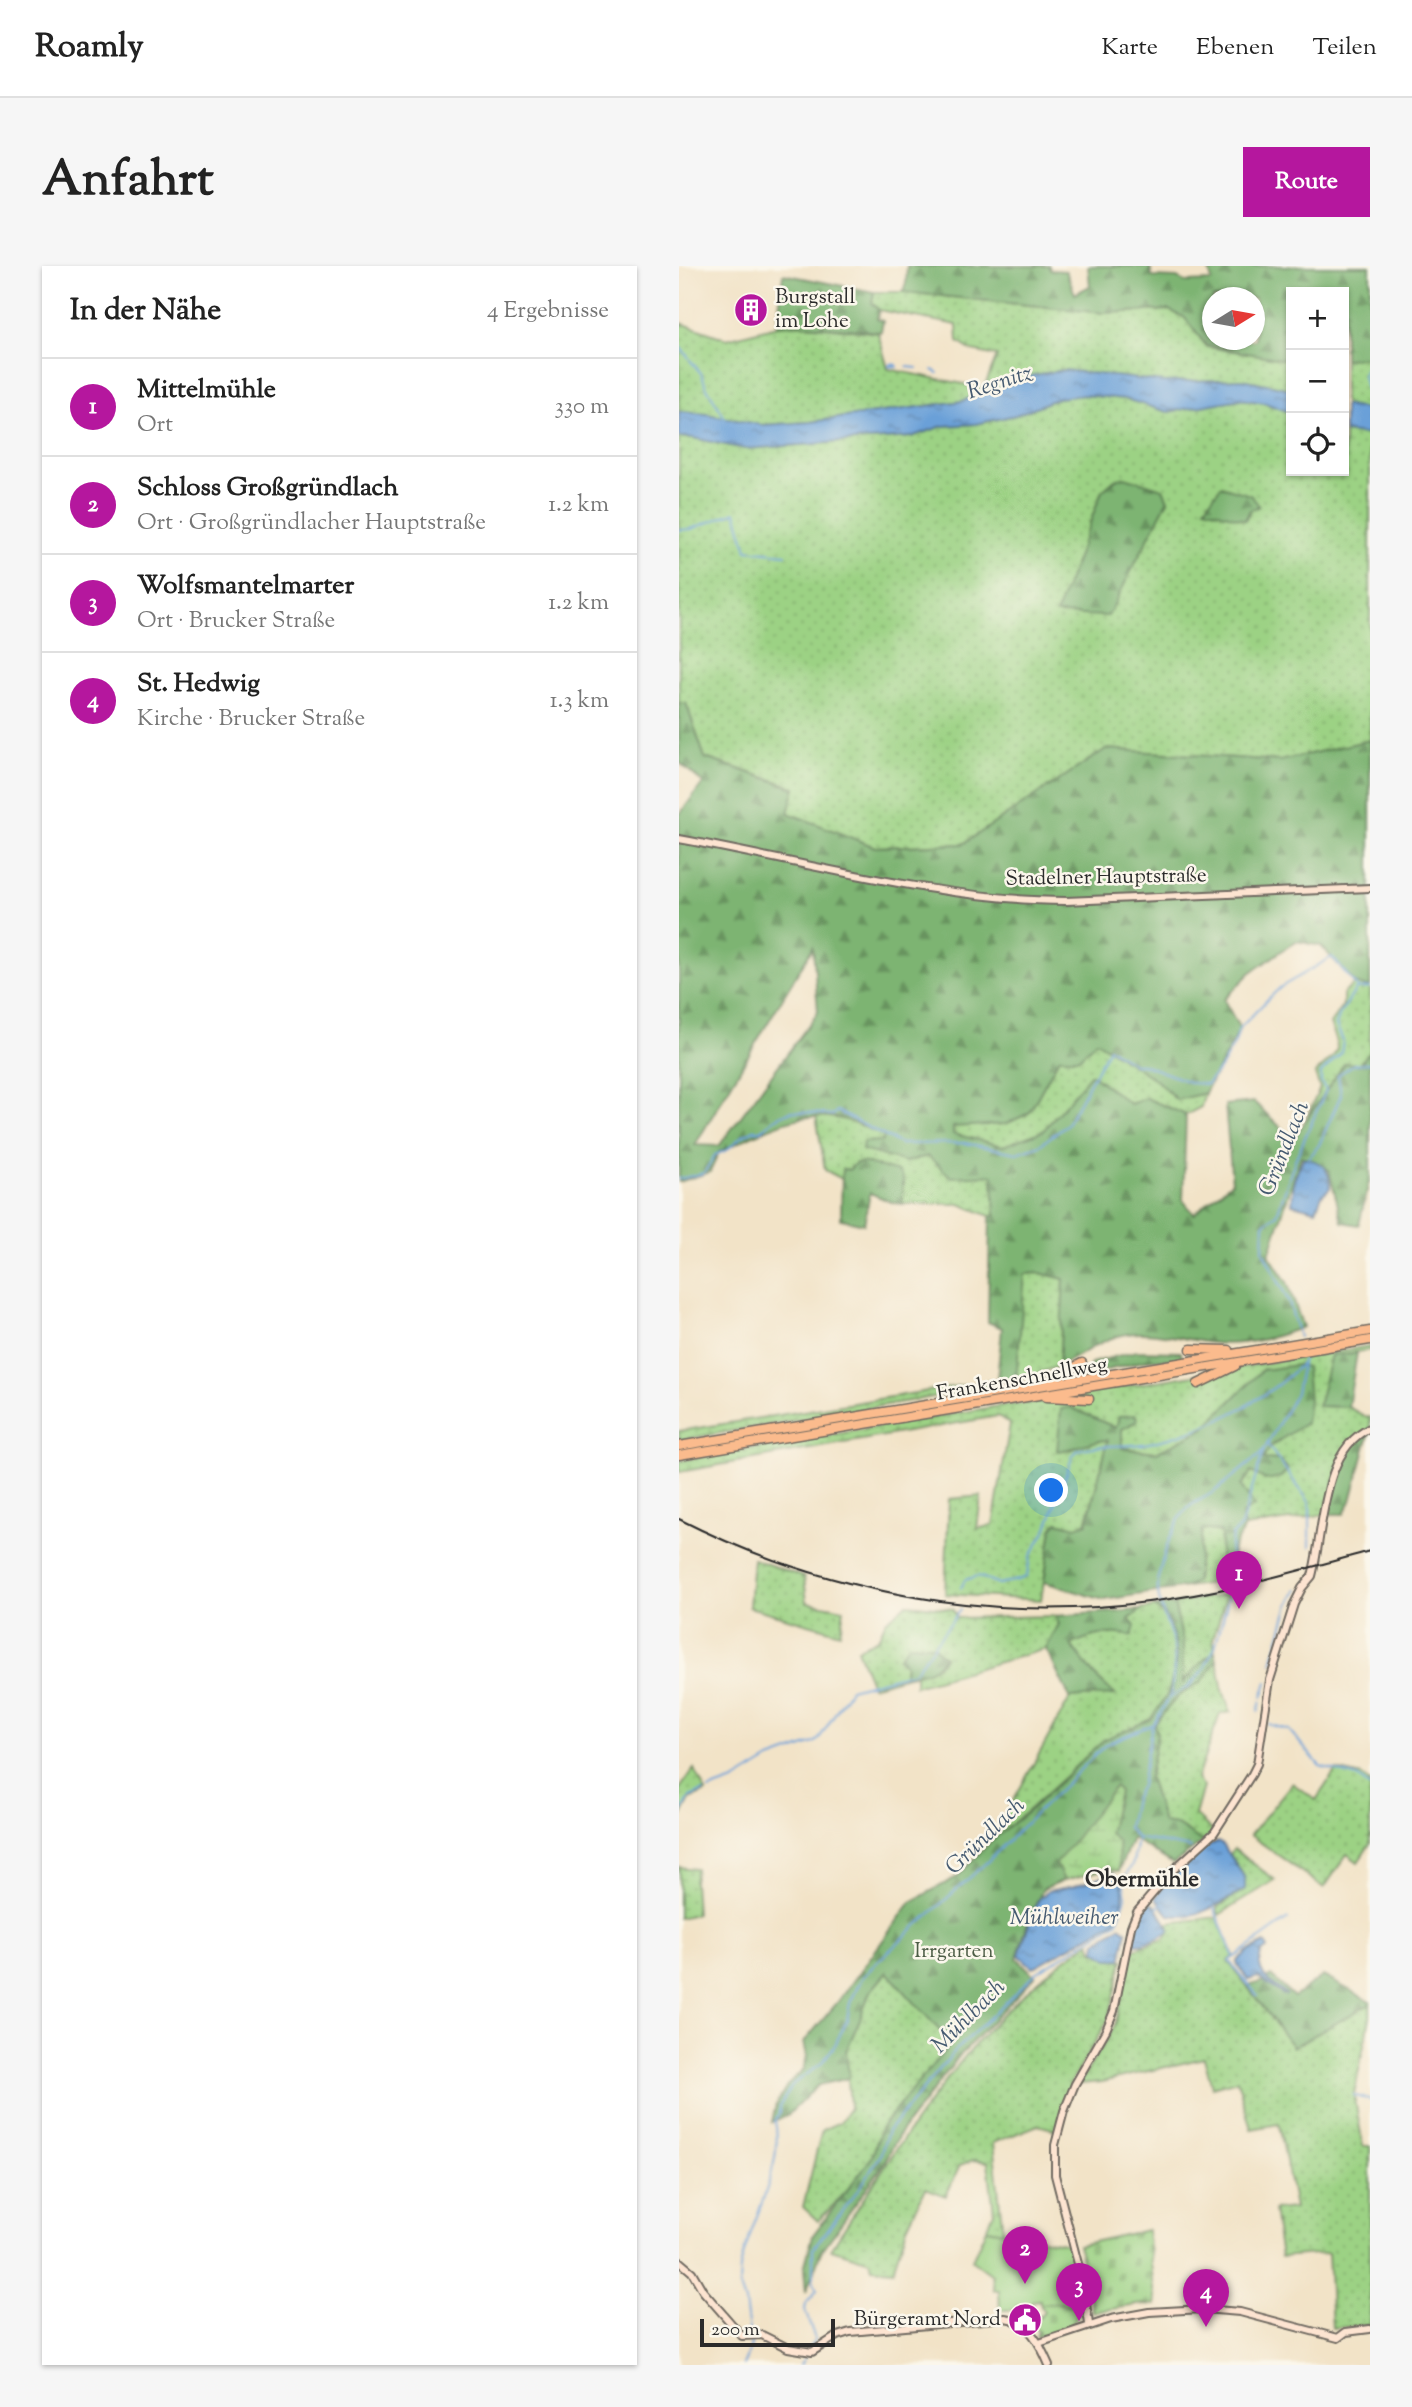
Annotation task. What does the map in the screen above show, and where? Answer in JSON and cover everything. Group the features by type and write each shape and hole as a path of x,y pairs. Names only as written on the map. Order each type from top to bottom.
{"highway":[{"name":"Frankenschnellweg","path":"1252,1355 1370,1331"},
{"name":"Frankenschnellweg","path":"679,1446 1252,1355 1370,1340"},
{"path":"1191,1349 1252,1355"},
{"path":"1198,1384 1252,1355"},
{"path":"1027,1392 1082,1363"},
{"name":"Frankenschnellweg","path":"679,1455 1027,1392"},
{"path":"1027,1392 1089,1399"}],"street":[{"name":"Stadelner Hauptstraße","path":"679,839 918,885 1026,900 1066,901 1370,888"},
{"path":"1089,2325 1083,2283 1055,2175 1055,2152 1064,2111 1075,2084 1114,2011 1131,1927 1137,1912 1171,1872 1214,1833 1257,1764 1270,1680 1294,1604 1312,1576 1333,1472 1349,1442 1370,1428"},
{"path":"679,2261 692,2272 703,2291 743,2336 757,2335 791,2348 812,2352 837,2336 853,2332 1001,2317 1018,2322 1041,2346 1049,2365"},
{"path":"1041,2346 1089,2325 1139,2314 1203,2309 1240,2312 1338,2338 1348,2332 1370,2329"}],"green space":[{"path":"907,266 1049,266 1050,270 1066,271 1075,294 1090,286 1088,266 1150,266 1152,277 1177,278 1185,282 1212,281 1208,266 1370,266 1370,357 1349,359 1349,287 1286,287 1286,359 1230,350 1265,350 1265,287 1202,287 1202,340 1184,317 1169,310 1104,313 903,292"},
{"path":"783,274 874,292 872,303 879,310 877,319 883,321 881,332 796,324 777,326"},
{"path":"874,292 903,292 1104,313 1169,310 1184,317 1202,340 1202,350 1228,350 1286,358 1286,388 1242,379 1164,382 1064,370 1034,375 962,401 810,422 762,425 707,414 679,412 681,323 727,339 796,324 878,333 888,369 984,388 997,356 972,351 958,342 957,325 879,310 872,303"},
{"path":"1370,357 1370,410 1349,406 1349,359"},
{"path":"1084,395 1125,399 1168,412 1240,399 1265,403 1286,411 1286,476 1349,476 1349,433 1370,435 1370,740 1280,761 1106,749 963,844 875,847 788,813 794,787 705,758 686,703 679,703 679,437 745,449 911,437 943,426 976,424 1016,415 1058,398","holes":["1163,489 1168,501 1057,614 1102,490"]},
{"path":"1125,477 1163,489 1168,500 1108,616 1056,614 1102,491 1116,479"},
{"path":"1221,486 1251,495 1259,506 1250,510 1245,520 1205,508"},
{"path":"679,703 686,703 705,758 795,788 788,813 875,847 963,844 1106,749 1280,761 1370,740 1370,988 1355,983 1321,946 1296,941 1250,973 1224,1000 1240,1029 1205,1093 1177,1100 1156,1080 1096,1041 1079,1058 1059,1058 1029,1113 1006,1124 953,1127 953,1134 1003,1146 1043,1131 1091,1074 1130,1104 1146,1098 1186,1115 1183,1200 1194,1214 1232,1182 1225,1105 1254,1102 1293,1139 1345,1063 1359,1064 1370,1052 1370,1177 1359,1225 1342,1222 1329,1170 1301,1156 1269,1255 1287,1282 1303,1327 1270,1338 1236,1343 1213,1343 1148,1333 1127,1334 1101,1343 1059,1366 1064,1279 1040,1273 1025,1274 1016,1381 997,1380 1002,1328 988,1322 990,1216 995,1216 993,1175 951,1177 928,1156 905,1162 862,1150 863,1142 882,1141 884,1136 849,1121 814,1117 781,1123 766,1129 719,1152 710,1172 679,1182 679,815 703,783 679,762","holes":["813,947 818,1012 719,1146 695,1145"]},
{"path":"1355,983 1370,988 1370,1052 1359,1064 1344,1064 1305,1121 1320,1088 1315,1074 1336,1052 1337,1042 1330,1024 1343,1005 1343,994"},
{"path":"1096,1040 1156,1080 1176,1100 1205,1093 1201,1107 1186,1115 1146,1098 1130,1104 1091,1075 1044,1131 1003,1146 952,1134 953,1126 1006,1124 1029,1113 1059,1058 1079,1058"},
{"path":"816,1115 848,1120 885,1136 882,1141 905,1162 928,1156 951,1176 993,1175 995,1216 960,1204 903,1204 903,1178 856,1163 849,1170 842,1169 842,1179 825,1170"},
{"path":"862,1162 899,1172 903,1178 903,1204 870,1193 864,1224 841,1219 842,1169 849,1170 856,1163"},
{"path":"1040,1273 1064,1279 1059,1366 1016,1381 1024,1274"},
{"path":"1370,1346 1370,1350 1331,1356 1319,1406 1348,1407 1370,1417 1370,1430 1340,1461 1327,1514 1244,1527 1242,1514 1254,1506 1241,1486 1271,1446 1279,1442 1262,1370 1203,1429 1157,1452 1122,1448 1122,1429 1137,1421 1116,1428 1070,1407 1070,1450 1088,1442 1109,1440 1086,1523 1076,1527 1057,1522 1052,1529 1041,1600 945,1594 949,1499 981,1496 977,1529 993,1525 1010,1424 998,1416 679,1472 679,1461 999,1406 1055,1401 1072,1395"},
{"path":"1136,1351 1181,1352 1182,1359 1148,1360 1094,1373 1090,1367 1091,1363"},
{"path":"1357,1353 1348,1407 1318,1406 1331,1355"},
{"path":"1297,1365 1306,1367 1309,1401 1306,1423 1271,1446 1263,1459 1280,1460 1288,1469 1281,1477 1266,1480 1251,1472 1241,1486 1254,1506 1242,1514 1244,1527 1233,1548 1232,1580 1219,1582 1221,1532 1202,1529 1196,1581 1187,1587 1104,1600 1044,1582 1052,1529 1057,1522 1076,1527 1087,1523 1108,1440 1057,1451 1061,1409 1070,1407 1116,1428 1119,1416 1136,1415 1137,1421 1122,1429 1122,1448 1157,1452 1203,1429 1262,1370"},
{"path":"997,1380 998,1386 679,1440 679,1431"},
{"path":"1370,1430 1351,1501 1344,1514 1327,1514 1339,1466 1350,1448"},
{"path":"1202,1529 1221,1532 1219,1582 1187,1587 1196,1581"},
{"path":"753,1559 804,1577 807,1602 844,1609 840,1633 749,1607"},
{"path":"1227,1594 1213,1639 1215,1652 1183,1683 1183,1641 1174,1604"},
{"path":"907,1604 952,1609 957,1618 1055,1616 1059,1624 1046,1649 915,1686 915,1674 937,1666 944,1657 906,1665 904,1677 872,1686 857,1649 878,1639 886,1621"},
{"name":"Irrgarten","path":"1174,1604 1183,1641 1183,1682 1215,1652 1217,1660 1202,1681 1177,1697 1154,1724 1157,1734 1149,1777 1163,1823 1177,1825 1203,1842 1173,1864 1132,1838 1119,1871 1118,1842 1109,1833 1119,1791 1056,1864 1064,1880 1043,1889 1029,1918 1017,1958 1035,1976 961,2054 900,2133 883,2165 821,2252 806,2292 804,2268 813,2235 872,2157 882,2126 951,2043 887,1972 869,1993 846,2051 849,2078 818,2085 789,2114 772,2122 776,2104 788,2084 804,2069 807,2056 804,2042 837,2003 911,1902 957,1877 991,1841 1029,1811 1105,1739 1151,1719 1168,1694 1177,1661 1175,1640 1165,1614 1154,1607"},
{"path":"1154,1607 1165,1617 1176,1645 1173,1677 1161,1706 1147,1721 1109,1737 991,1841 1070,1698 1114,1694 1094,1675 1071,1645 1101,1635 1132,1636 1129,1619 1141,1610"},
{"path":"1141,1610 1129,1619 1135,1626 1132,1636 1101,1635 1071,1645 1094,1675 1115,1695 1070,1698 1046,1649 1059,1624 1055,1616"},
{"path":"909,1644 933,1645 944,1657 931,1669 904,1677 906,1665 898,1658"},
{"path":"1217,1660 1223,1691 1231,1712 1220,1714 1197,1778 1203,1787 1195,1815 1214,1832 1203,1842 1177,1825 1163,1823 1149,1777 1157,1734 1154,1724 1177,1697 1202,1681"},
{"path":"694,1769 706,1792 690,1799 679,1821 679,1790"},
{"path":"1336,1770 1362,1776 1370,1783 1370,1844 1358,1862 1347,1854 1324,1888 1250,1835 1292,1783 1316,1800"},
{"path":"1115,1786 1119,1791 1109,1833 1118,1842 1119,1871 1098,1871 1064,1880 1056,1864"},
{"path":"1234,1849 1275,1880 1219,1915 1217,1908 1245,1889 1245,1878 1230,1854"},
{"path":"679,1867 696,1869 696,1914 679,1918"},
{"path":"1217,1917 1234,1956 1228,1961 1293,2047 1370,2004 1370,2017 1354,2094 1363,2146 1370,2146 1370,2325 1332,2328 1328,2253 1281,2257 1274,2210 1295,2208 1279,2124 1251,2129 1237,2080 1212,2087 1204,2058 1102,2082 1079,2084 1115,2026 1128,1951 1165,1939 1170,1930 1167,1923"},
{"path":"1090,1942 1093,1951 1110,1959 1123,1960 1109,2018 1071,2083 1056,2130 1038,2125 993,2143 1003,2232 986,2229 994,2213 988,2162 973,2160 960,2165 946,2196 926,2188 907,2227 893,2270 872,2268 870,2261 831,2249 915,2122 977,2042 1012,2005 1049,1972"},
{"path":"887,1972 952,2043 882,2126 872,2157 845,2193 818,2221 803,2207 822,2130 840,2122 850,2108 846,2051 869,1993"},
{"path":"1271,1976 1294,1997 1323,1976 1370,2001 1370,2004 1293,2047 1247,1986 1264,1981 1286,1995 1266,1979"},
{"path":"986,2229 1070,2244 1080,2281 1082,2307 1059,2303 1040,2304 1040,2300 1032,2301 1032,2305 1017,2306 1018,2310 1000,2310 999,2290 994,2290 992,2275 972,2260"},
{"path":"1147,2230 1156,2305 1144,2304 1092,2312 1088,2279 1078,2245"},
{"path":"1059,2303 1082,2307 1070,2325 1060,2331 1038,2337 1036,2335 1039,2332 1022,2315 1020,2306 1032,2305 1034,2318 1039,2318 1044,2312 1040,2304"}],"water":[{"path":"1064,370 1164,382 1242,379 1286,388 1286,411 1265,403 1240,399 1168,412 1125,399 1084,395 1058,398 1016,415 976,424 943,426 911,437 745,449 679,437 679,412 707,414 762,425 810,422 962,401 1034,375"},
{"path":"1349,406 1370,410 1370,435 1349,433"},
{"path":"1303,1158 1316,1161 1324,1167 1329,1176 1330,1188 1322,1195 1316,1210 1292,1204 1294,1180"},
{"path":"1218,1842 1223,1845 1245,1878 1245,1889 1199,1913 1169,1915 1155,1898 1191,1857"},
{"name":"Mühlweiher","path":"1113,1873 1123,1889 1121,1909 1115,1921 1036,1966 1032,1967 1019,1955 1032,1914 1039,1899 1048,1891 1074,1886"},
{"path":"1149,1901 1157,1908 1170,1930 1153,1940 1133,1944 1131,1942 1136,1918"},
{"path":"1120,1926 1127,1931 1121,1959 1108,1959 1095,1950 1096,1942"},
{"path":"1265,1943 1268,1948 1261,1953 1262,1973 1270,1983 1287,1995 1258,1977 1248,1980 1237,1964 1248,1951"}],"waterway":[{"path":"679,346 689,358"},
{"path":"690,360 701,373 725,418"},
{"path":"1369,360 1363,376 1370,403"},
{"path":"890,364 897,365"},
{"path":"889,366 897,367"},
{"path":"907,367 917,368"},
{"path":"933,370 938,373"},
{"path":"679,530 691,529 736,512 747,550 786,554"},
{"path":"679,1179 704,1173 715,1155 727,1150 741,1137 754,1130 762,1130 774,1119 791,1111 833,1115 837,1111 900,1144 964,1143 1017,1153 1040,1145 1067,1124 1109,1048 1134,1064 1142,1064 1192,1083 1207,1084 1235,1043 1239,1029 1281,987 1332,957 1358,988"},
{"name":"Gründlach","path":"1299,1337 1289,1302 1263,1251 1264,1224 1277,1214 1295,1160 1326,1090 1321,1082 1321,1073 1341,1053 1343,1041 1336,1025 1340,1014 1356,989 1370,988"},
{"name":"Gründlach","path":"1309,1158 1319,1145 1341,1095 1338,1075 1354,1064 1370,1063"},
{"name":"Gründlach","path":"743,2365 751,2346 745,2302 739,2284 740,2268 771,2175 777,2138 775,2121 779,2107 793,2084 821,2064 835,2045 862,1978 878,1961 988,1861 1106,1744 1153,1724 1170,1697 1188,1687 1203,1671 1215,1647 1234,1578 1230,1550 1232,1536 1241,1526 1263,1452 1296,1393 1303,1358"},
{"path":"961,1588 965,1580 978,1576 999,1584 1027,1576 1030,1557 1047,1528 1073,1455 1078,1450 1140,1444 1169,1438 1211,1423 1270,1391 1302,1363"},
{"path":"1267,1444 1310,1503 1310,1547"},
{"path":"1171,1696 1174,1649 1158,1591 1159,1574 1169,1541 1188,1508 1212,1493 1263,1452"},
{"path":"1272,1663 1289,1604 1298,1589"},
{"path":"709,1790 734,1781 770,1759 814,1743 850,1689 914,1672 960,1610"},
{"path":"1262,1697 1267,1682"},
{"path":"1258,1712 1261,1701"},
{"path":"1268,1724 1289,1730 1320,1766 1357,1777 1370,1787"},
{"name":"Mühlbach","path":"809,2347 815,2339 805,2310 806,2303 817,2290 813,2282 813,2249 863,2183 880,2156 888,2131 955,2051 1036,1973 1117,1922 1126,1897 1123,1881 1133,1863 1137,1838 1128,1828 1134,1799 1141,1786 1152,1725"},
{"path":"679,1817 690,1797 704,1791"},
{"path":"1137,1838 1191,1848"},
{"path":"1157,1908 1161,1904"},
{"path":"1214,1908 1234,1957 1229,1961 1257,1995"},
{"path":"1235,1957 1288,1919"},
{"path":"1353,2095 1370,2100"},
{"name":"Mühlbach","path":"800,2365 805,2357"}],"railway":[{"path":"679,1519 790,1566 848,1583 907,1596 1027,1608 1088,1607 1176,1598 1260,1581 1370,1551"}],"place":[{"name":"Burgstall im Lohe","path":"751,310"},
{"name":"Mittelmühle","path":"1239,1609"},
{"name":"Schloss Großgründlach","path":"1025,2284"},
{"name":"Bürgeramt Nord","path":"1025,2320"},
{"name":"Wolfsmantelmarter","path":"1079,2321"},
{"name":"St. Hedwig","path":"1206,2327"}],"district":[{"name":"Obermühle","path":"1142,1880"}],"water label":[{"name":"Regnitz","path":"1000,383"}]}
